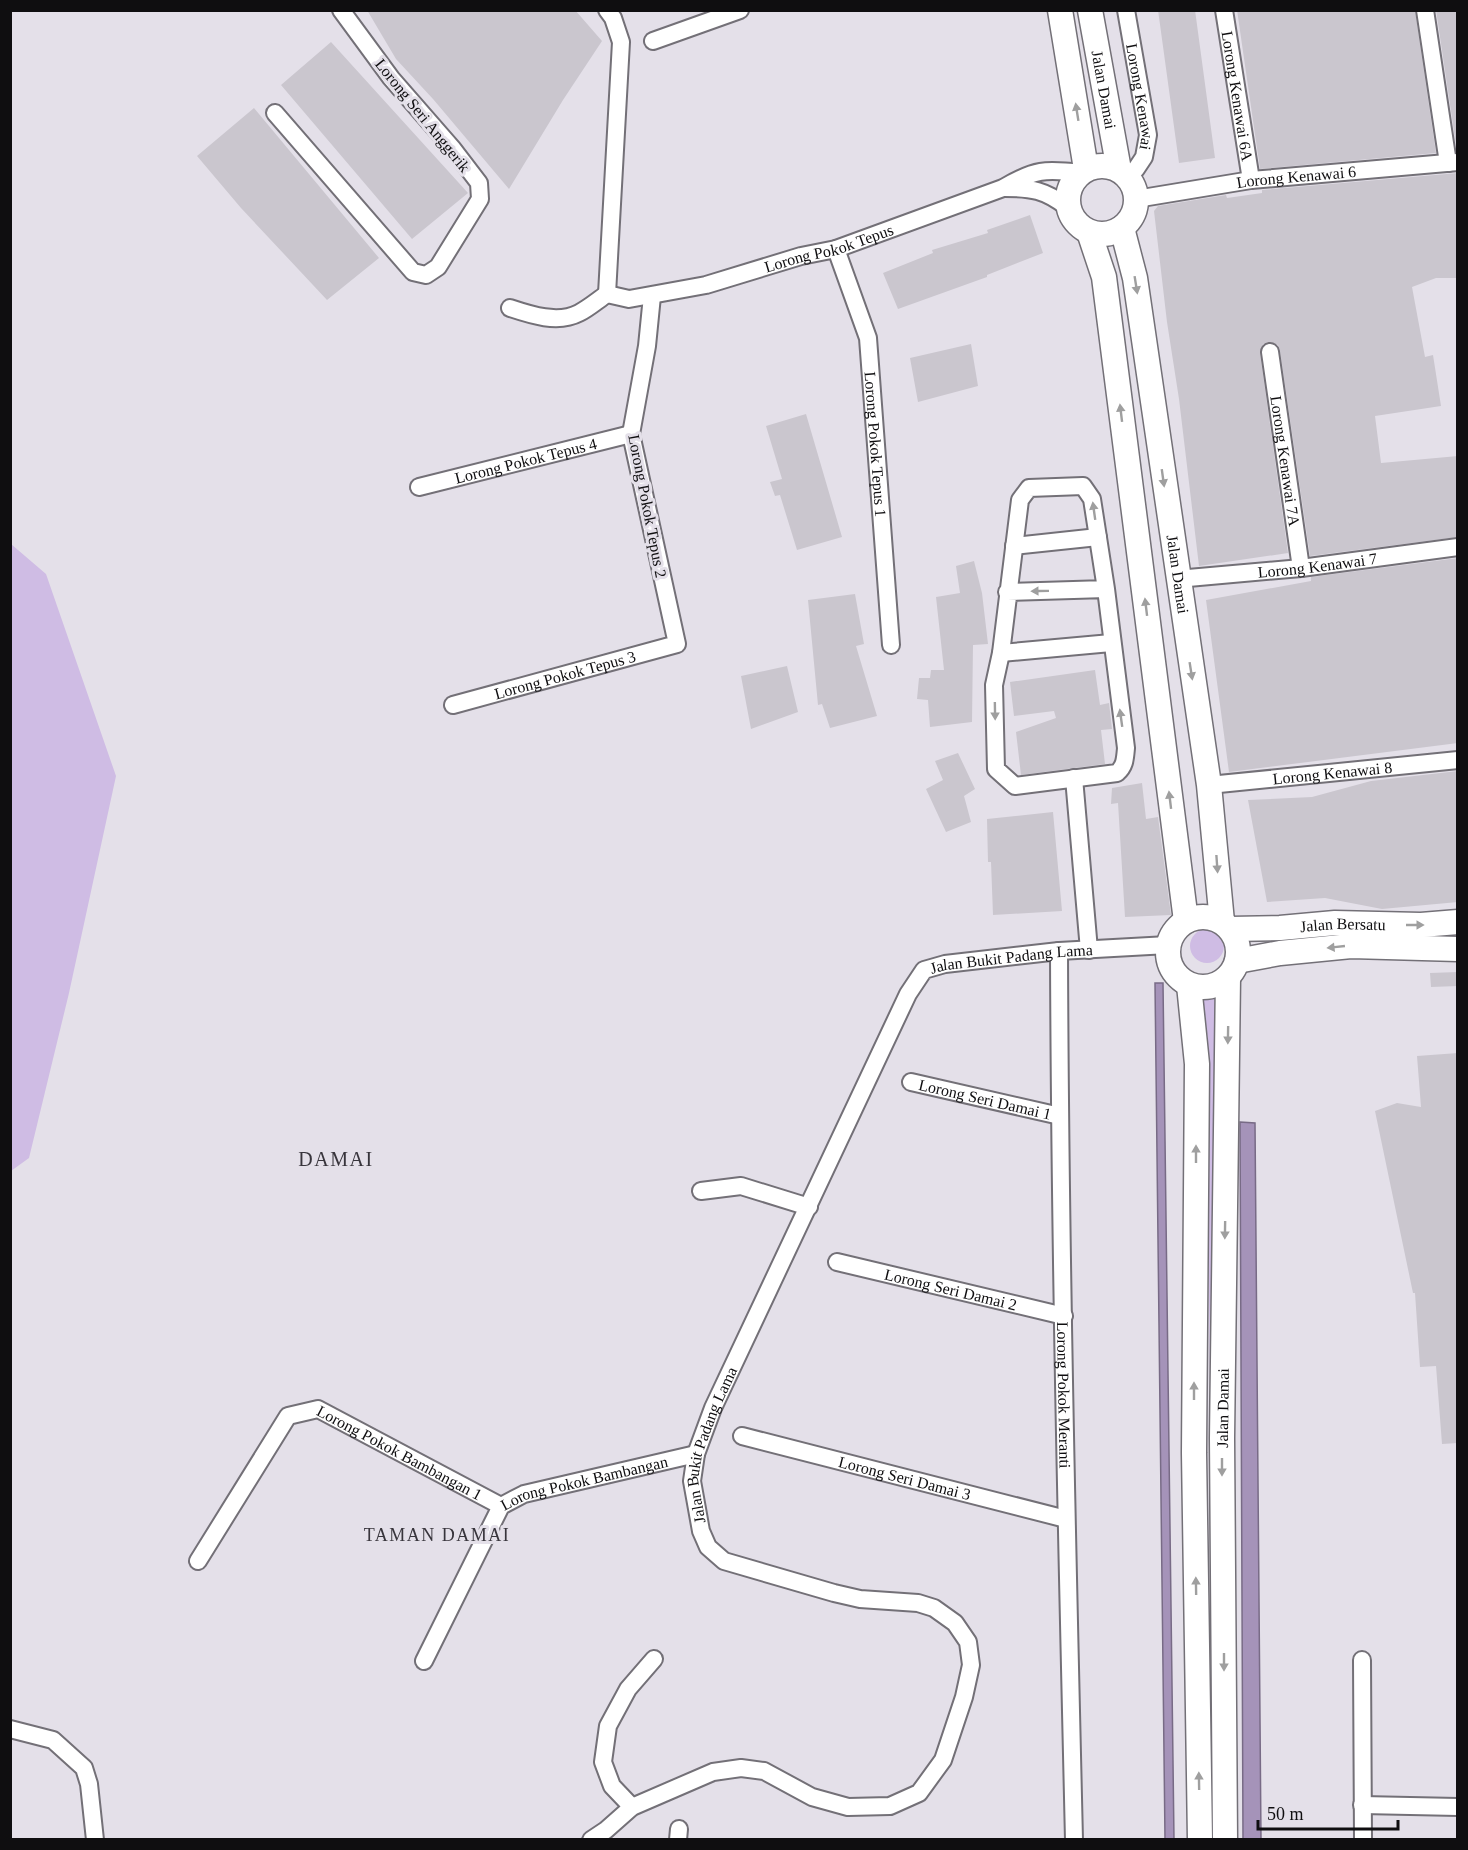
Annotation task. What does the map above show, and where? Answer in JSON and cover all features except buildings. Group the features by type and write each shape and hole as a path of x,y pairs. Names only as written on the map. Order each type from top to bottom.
{"main road":[{"name":"Jalan Damai","path":"1060,10 1083,171"},
{"name":"Jalan Damai","path":"1090,10 1123,173"},
{"path":"1103,165 1123,173 1134,187 1136,199 1132,215 1122,228 1106,234 1089,232 1075,223 1067,207 1067,194 1072,182 1083,171 1103,165"},
{"name":"Jalan Damai","path":"1122,228 1135,278 1209,785 1226,925"},
{"path":"1089,232 1104,277 1186,921"},
{"path":"1204,916 1226,925 1236,939 1238,950 1233,969 1210,987 1189,985 1178,978 1171,969 1167,957 1171,935 1186,921 1204,916"},
{"name":"Jalan Bersatu","path":"1226,925 1280,928 1335,923 1421,925 1458,922"},
{"name":"Jalan Bersatu","path":"1233,969 1280,953 1351,946 1458,949"},
{"name":"Jalan Damai","path":"1225,1839 1222,1438 1233,969"},
{"name":"Jalan Damai","path":"1189,985 1197,1064 1194,1453 1200,1839"}],"street":[{"name":"Lorong Seri Anggerik","path":"275,112 413,272 426,275 438,267 480,199 479,183 453,149 391,78 341,10"},
{"path":"510,308 538,317 565,316 578,314 607,294 621,42 613,18 607,10"},
{"path":"653,41 740,10"},
{"name":"Lorong Kenawai","path":"1123,173 1136,169 1144,157 1148,135 1126,10"},
{"name":"Lorong Kenawai 6A","path":"1224,10 1251,180"},
{"path":"1425,10 1453,163"},
{"name":"Lorong Kenawai 6","path":"1136,199 1251,180 1453,163"},
{"name":"Lorong Pokok Tepus","path":"607,294 629,299 706,285 801,256 836,249 1003,188 1022,176 1047,169 1083,171"},
{"name":"Lorong Pokok Tepus","path":"1003,188 1031,188 1051,195 1067,207"},
{"name":"Lorong Pokok Tepus 1","path":"836,249 868,338 891,645"},
{"name":"Lorong Pokok Tepus 2","path":"652,296 647,346 631,434 677,644"},
{"name":"Lorong Kenawai 7A","path":"1270,352 1301,568"},
{"name":"Lorong Pokok Tepus 4","path":"419,487 631,434"},
{"path":"1083,486 1092,499 1098,537 1126,748 1125,763 1117,773 1015,786 996,769 994,685 1020,500 1029,488 1083,486"},
{"path":"1014,546 1098,537"},
{"name":"Lorong Kenawai 7","path":"1178,579 1301,568 1458,547"},
{"path":"1007,592 1106,590"},
{"path":"1000,653 1111,643"},
{"name":"Lorong Pokok Tepus 3","path":"453,705 677,644"},
{"name":"Lorong Kenawai 8","path":"1209,785 1458,760"},
{"path":"1074,778 1089,950"},
{"name":"Jalan Bukit Padang Lama","path":"591,1839 632,1808 713,1772 741,1768 764,1771 812,1797 848,1807 890,1806 919,1794 943,1760 964,1697 971,1665 968,1642 955,1623 934,1608 918,1603 860,1599 724,1561 708,1547 701,1531 692,1481 696,1454 713,1408 753,1318 809,1207 908,994 924,970 945,964 1059,951 1168,945"},
{"name":"Lorong Pokok Meranti","path":"1059,951 1066,1519 1074,1839"},
{"name":"Lorong Seri Damai 1","path":"911,1082 1060,1116"},
{"path":"701,1191 741,1186 809,1207"},
{"name":"Lorong Seri Damai 2","path":"837,1262 1064,1316"},
{"name":"Lorong Pokok Bambangan 1","path":"198,1561 288,1416 318,1409 501,1506"},
{"name":"Lorong Seri Damai 3","path":"742,1436 1066,1519"},
{"name":"Lorong Pokok Bambangan","path":"424,1661 501,1506 524,1494 696,1454"},
{"path":"632,1808 612,1786 603,1762 608,1726 628,1689 654,1659"},
{"path":"1362,1660 1363,1839"},
{"path":"10,1728 52,1740 84,1768 89,1784 95,1839"},
{"path":"1362,1805 1458,1807"}],"shaded area":[{"path":"11,544 46,574 116,776 69,993 29,1158 11,1171"},
{"path":"1207,929 1219,934 1224,946 1219,958 1207,963 1195,958 1190,946 1195,934"},
{"path":"1155,983 1163,983 1174,1840 1165,1839"},
{"path":"1200,991 1220,993 1217,1840 1210,1839 1212,1574 1208,1039"},
{"path":"1240,1122 1255,1123 1261,1840 1243,1839"}],"district":[{"name":"DAMAI","path":"336,1159"},
{"name":"TAMAN DAMAI","path":"437,1535"}]}
